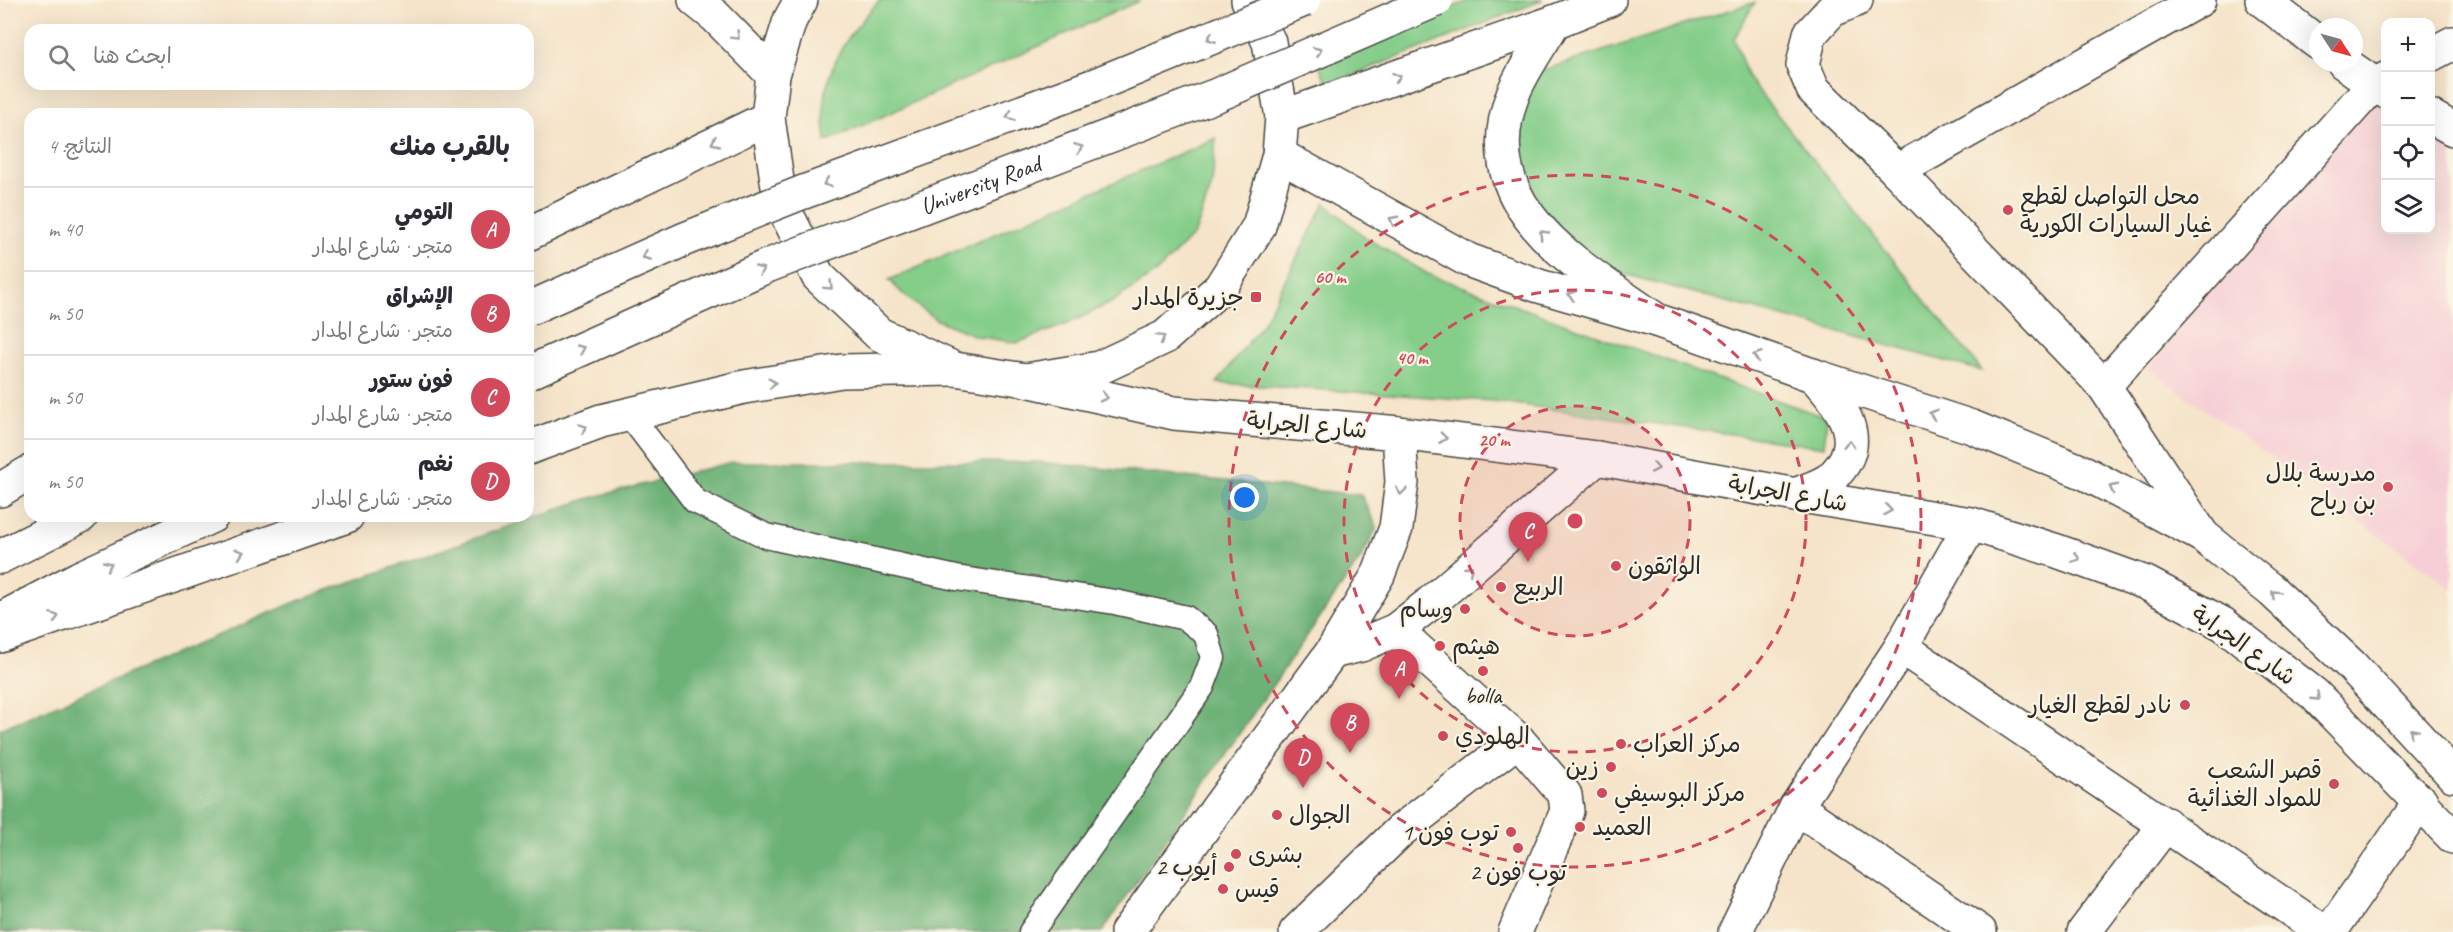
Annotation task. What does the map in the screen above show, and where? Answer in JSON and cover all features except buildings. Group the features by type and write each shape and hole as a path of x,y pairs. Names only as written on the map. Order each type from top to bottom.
{"main road":[{"path":"695,0 715,16 773,75"},
{"path":"801,0 790,20 773,75 768,118 780,201 818,276 879,334 955,369"},
{"path":"534,446 601,421 744,387 842,371 955,369 1026,380 1099,368 1165,337 1220,288 1259,225 1280,155 1282,117 1269,42 1248,0"},
{"path":"534,306 685,239 801,193 1089,87 1304,0"},
{"name":"University Road","path":"534,370 767,266 1217,95 1436,0"},
{"path":"1282,117 1554,22 1609,0"},
{"path":"1856,0 1832,10 1810,34 1803,65 1814,89 1897,171 2104,386 2203,536"},
{"path":"1897,171 2199,0"},
{"path":"2262,0 2309,36"},
{"path":"1554,22 1514,94 1503,134 1506,170 1522,210 1545,237 1572,260 1656,320"},
{"path":"2435,52 2453,43"},
{"path":"2104,386 2381,85 2359,72"},
{"path":"534,231 768,118"},
{"path":"2435,119 2453,129"},
{"name":"شارع الجرابة","path":"1280,155 1468,260 1539,286 1656,320 1812,375 1972,427 2085,473 2203,536 2272,591 2351,665 2453,775"},
{"path":"1796,495 1829,480 1848,455 1849,424 1836,399 1812,375"},
{"name":"شارع الجرابة","path":"1026,380 1174,413 1399,433 1597,458 1796,495 1971,524 2057,551 2146,583 2223,624 2314,694 2421,801 2453,837"},
{"path":"1137,929 1332,652 1378,575 1396,528 1402,482 1399,433"},
{"path":"1332,652 1361,645 1396,630 1428,605 1597,458"},
{"path":"0,490 24,476"},
{"path":"0,557 69,522"},
{"path":"0,620 79,578 199,522"},
{"path":"0,636 330,522"},
{"path":"1736,932 1796,807 1901,647 1971,524"},
{"path":"1396,630 1518,740 1565,795 1567,811 1515,932"},
{"path":"1901,647 2324,932"},
{"path":"1296,932 1400,831 1518,740"},
{"path":"2330,932 2421,801"},
{"path":"1796,807 1980,932"},
{"path":"2084,932 2166,824"}],"lane":[{"path":"629,414 695,501 766,536 956,578 1135,606 1186,618 1206,634 1213,658 1202,687 1031,932"}],"shaded area":[{"path":"2365,87 2381,98 2381,234 2435,234 2435,137 2453,151 2453,589 2149,369"}],"green space":[{"path":"880,0 1141,0 826,142 824,105 830,74 851,35"},
{"path":"1471,0 1543,0 1328,85 1317,61"},
{"path":"1755,2 1734,39 1748,78 1982,371 1606,269 1531,221 1517,162 1520,109 1537,72"},
{"path":"1216,138 1212,185 1195,233 1157,272 1112,302 1067,324 1017,343 976,336 937,320 906,297 889,280"},
{"path":"1325,203 1366,238 1428,274 1827,418 1824,447 1493,401 1217,383 1263,323"},
{"path":"732,462 1039,462 1361,495 1377,527 1363,555 1102,932 0,932 0,729 300,600 521,522 534,522 534,517 586,499"}],"place":[{"name":"محل التواصل لقطع غيار السيارات الكورية","path":"2008,210"},
{"name":"جزيرة المدار","path":"1256,297"},
{"name":"مدرسة بلال بن رباح","path":"2388,487"},
{"name":"فون ستور","path":"1528,562"},
{"name":"الواثقون","path":"1616,566"},
{"name":"الربيع","path":"1501,587"},
{"name":"وسام","path":"1465,609"},
{"name":"هيثم","path":"1440,646"},
{"name":"bolla","path":"1483,671"},
{"name":"التومي","path":"1399,699"},
{"name":"نادر لقطع الغيار","path":"2185,705"},
{"name":"الهلودي","path":"1443,736"},
{"name":"مركز العراب","path":"1621,744"},
{"name":"الإشراق","path":"1350,753"},
{"name":"زين","path":"1611,767"},
{"name":"قصر الشعب للمواد الغذائية","path":"2334,784"},
{"name":"نغم","path":"1303,788"},
{"name":"مركز البوسيفي","path":"1602,793"},
{"name":"الجوال","path":"1277,815"},
{"name":"العميد","path":"1580,827"},
{"name":"توب فون 1","path":"1511,832"},
{"name":"توب فون 2","path":"1518,848"},
{"name":"بشرى","path":"1236,854"},
{"name":"أيوب 2","path":"1229,867"},
{"name":"قيس","path":"1223,889"}]}
